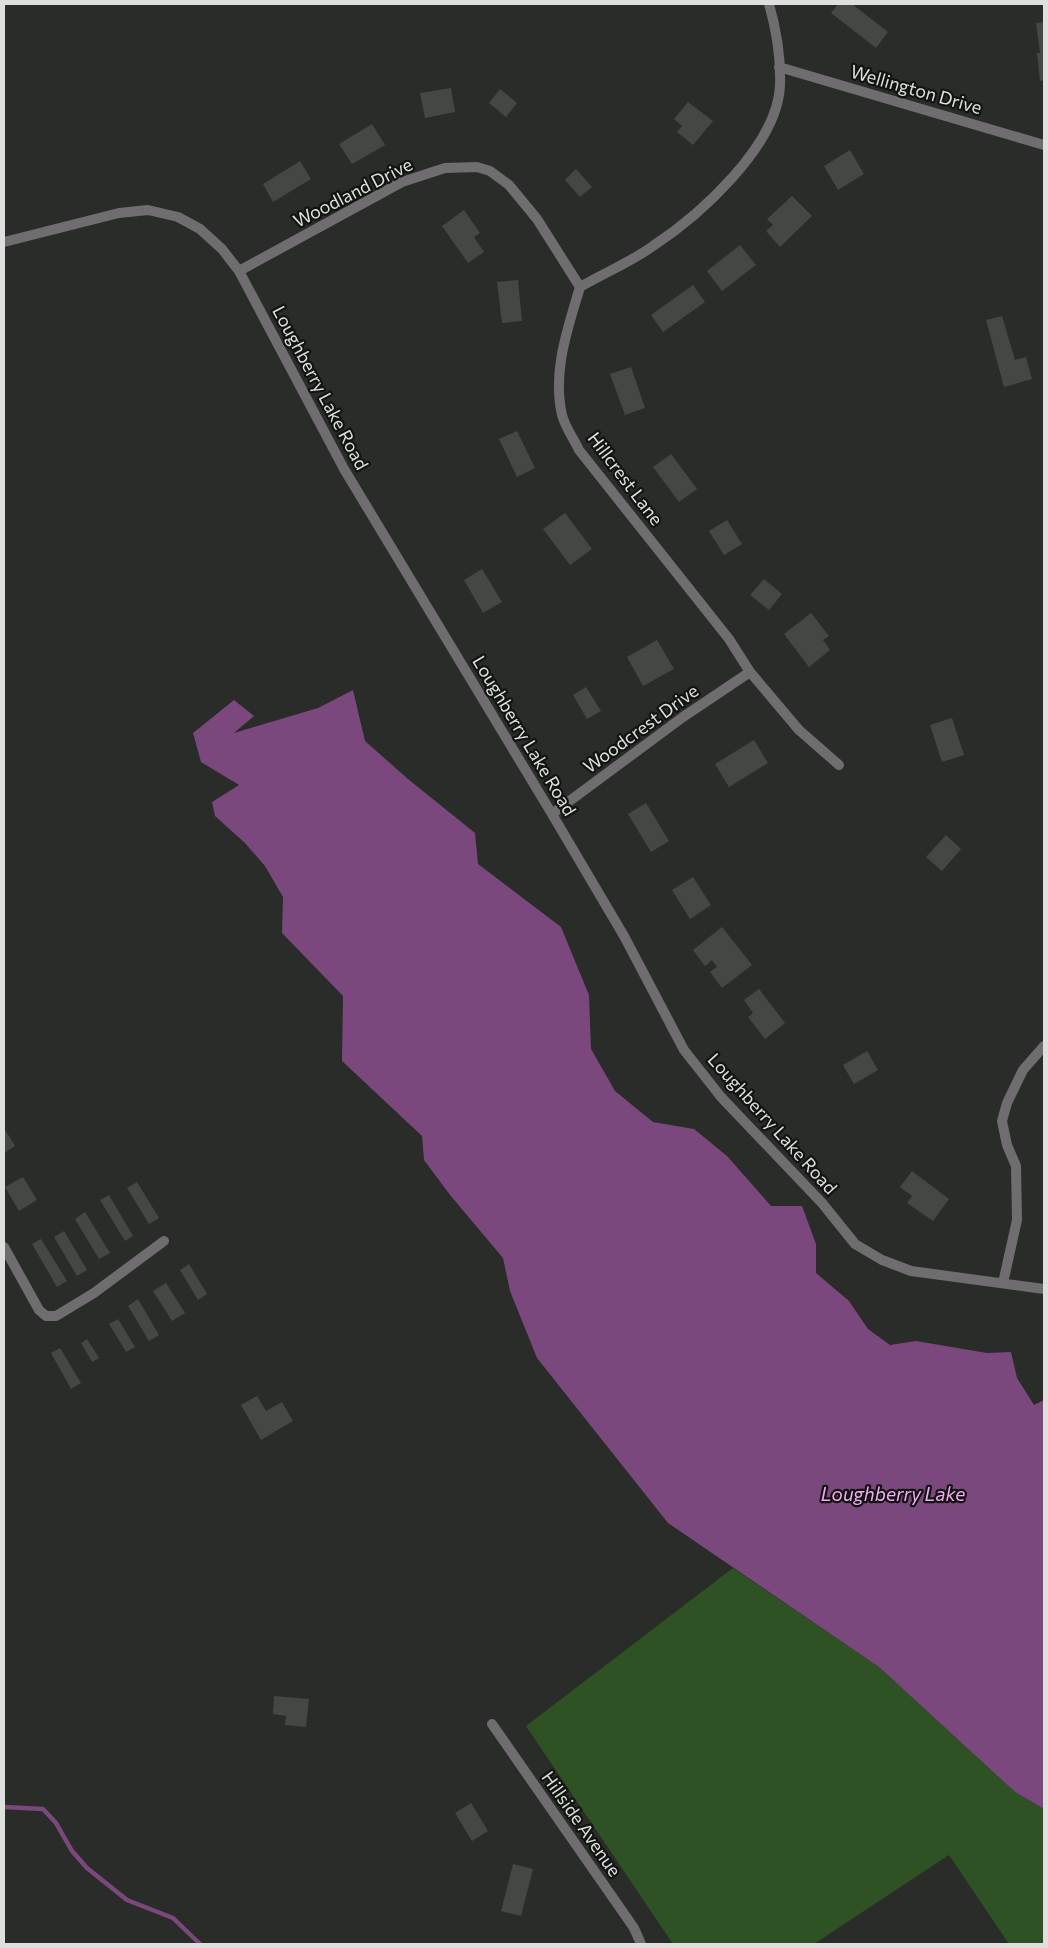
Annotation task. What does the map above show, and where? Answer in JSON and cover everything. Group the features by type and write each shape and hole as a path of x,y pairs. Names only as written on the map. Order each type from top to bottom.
{"street":[{"path":"580,287 653,246 707,203 754,153 774,114 780,88 778,36 769,4"},
{"name":"Wellington Drive","path":"779,67 1044,145"},
{"name":"Woodland Drive","path":"238,271 402,182 444,168 477,167 490,171 509,185 536,219 580,287"},
{"name":"Loughberry Lake Road","path":"4,242 120,213 148,210 178,217 200,229 222,248 238,271 344,469 624,936 684,1050 721,1097 822,1202 855,1244 882,1260 912,1271 1044,1289"},
{"name":"Hillcrest Lane","path":"580,287 562,351 558,380 562,416 579,450 729,639 750,672 799,730 839,765"},
{"name":"Woodcrest Drive","path":"552,814 683,717 750,672"},
{"path":"1003,1283 1017,1220 1016,1166 1007,1145 1002,1121 1007,1103 1023,1070 1044,1046"},
{"path":"4,1247 39,1310 46,1316 56,1316 94,1293 164,1241"},
{"name":"Hillside Avenue","path":"492,1724 634,1928 641,1944"}],"green space":[{"path":"733,1568 879,1667 1015,1792 1044,1809 1044,1944 1009,1944 949,1855 814,1944 673,1944 526,1726"}],"water":[{"name":"Loughberry Lake","path":"353,690 365,741 408,779 475,833 478,864 561,927 589,995 591,1049 615,1091 653,1122 694,1129 727,1156 771,1206 802,1206 816,1244 816,1273 849,1301 868,1329 890,1345 916,1341 987,1353 1011,1352 1017,1378 1034,1405 1044,1400 1044,1809 1015,1792 879,1667 668,1523 537,1358 510,1291 503,1258 450,1195 424,1160 422,1136 342,1061 343,996 282,933 283,897 265,866 245,843 215,816 212,802 239,785 201,762 193,733 234,700 254,716 234,733 318,708"}],"building":[{"path":"838,4 852,4 888,32 876,48 831,13"},
{"path":"1044,22 1044,80 1040,81 1037,53 1040,53 1036,23"},
{"path":"451,88 455,112 425,118 420,93"},
{"path":"500,89 517,103 506,117 489,103"},
{"path":"688,102 713,121 693,145 677,132 682,126 674,119"},
{"path":"372,124 385,145 352,164 339,144"},
{"path":"850,150 864,174 838,190 824,166"},
{"path":"300,161 311,179 273,202 263,184"},
{"path":"576,169 592,187 580,197 565,180"},
{"path":"792,196 812,216 780,247 766,231 773,225 767,219"},
{"path":"464,210 480,233 474,237 484,252 468,263 442,226"},
{"path":"740,245 756,265 722,291 707,271"},
{"path":"518,280 522,321 502,323 497,282"},
{"path":"693,285 705,302 663,332 651,315"},
{"path":"1002,316 1015,360 1026,357 1032,379 1004,387 986,320"},
{"path":"631,367 645,408 625,415 610,374"},
{"path":"517,431 535,468 517,477 499,439"},
{"path":"671,454 697,489 679,502 653,467"},
{"path":"565,513 592,549 570,565 543,529"},
{"path":"727,520 742,544 724,555 709,531"},
{"path":"482,569 502,602 483,613 464,580"},
{"path":"764,579 782,594 769,610 750,595"},
{"path":"811,613 829,636 823,640 830,650 809,667 784,634"},
{"path":"657,640 674,669 643,686 627,657"},
{"path":"586,687 601,711 587,719 573,695"},
{"path":"952,718 964,755 942,762 930,725"},
{"path":"754,740 768,763 729,787 715,764"},
{"path":"646,803 669,841 651,852 628,814"},
{"path":"946,835 961,849 942,871 926,857"},
{"path":"693,877 711,905 690,919 672,890"},
{"path":"722,927 752,965 722,988 710,972 717,967 712,960 705,966 693,950"},
{"path":"759,989 785,1023 765,1039 748,1017 753,1013 744,1000"},
{"path":"867,1051 878,1070 854,1084 843,1065"},
{"path":"4,1128 15,1146 4,1153"},
{"path":"912,1171 949,1199 933,1221 907,1203 912,1196 900,1187"},
{"path":"23,1177 37,1200 19,1211 5,1187"},
{"path":"137,1182 159,1218 149,1224 127,1188"},
{"path":"109,1195 133,1236 125,1241 100,1200"},
{"path":"85,1212 110,1253 99,1259 75,1219"},
{"path":"64,1231 87,1270 77,1276 54,1237"},
{"path":"41,1239 67,1281 57,1287 32,1244"},
{"path":"189,1264 207,1294 198,1300 180,1270"},
{"path":"166,1283 185,1313 172,1321 153,1291"},
{"path":"138,1299 159,1335 149,1341 128,1306"},
{"path":"118,1319 135,1347 126,1352 109,1324"},
{"path":"87,1339 99,1358 92,1362 81,1343"},
{"path":"60,1348 81,1383 71,1389 51,1353"},
{"path":"257,1396 266,1411 282,1402 293,1421 261,1440 241,1405"},
{"path":"274,1696 309,1699 306,1727 285,1725 286,1716 273,1714"},
{"path":"471,1803 488,1831 472,1841 455,1813"},
{"path":"513,1864 533,1869 521,1916 501,1911"}],"waterway":[{"path":"4,1807 43,1809 56,1823 72,1851 87,1868 127,1900 173,1918 200,1944"}]}
